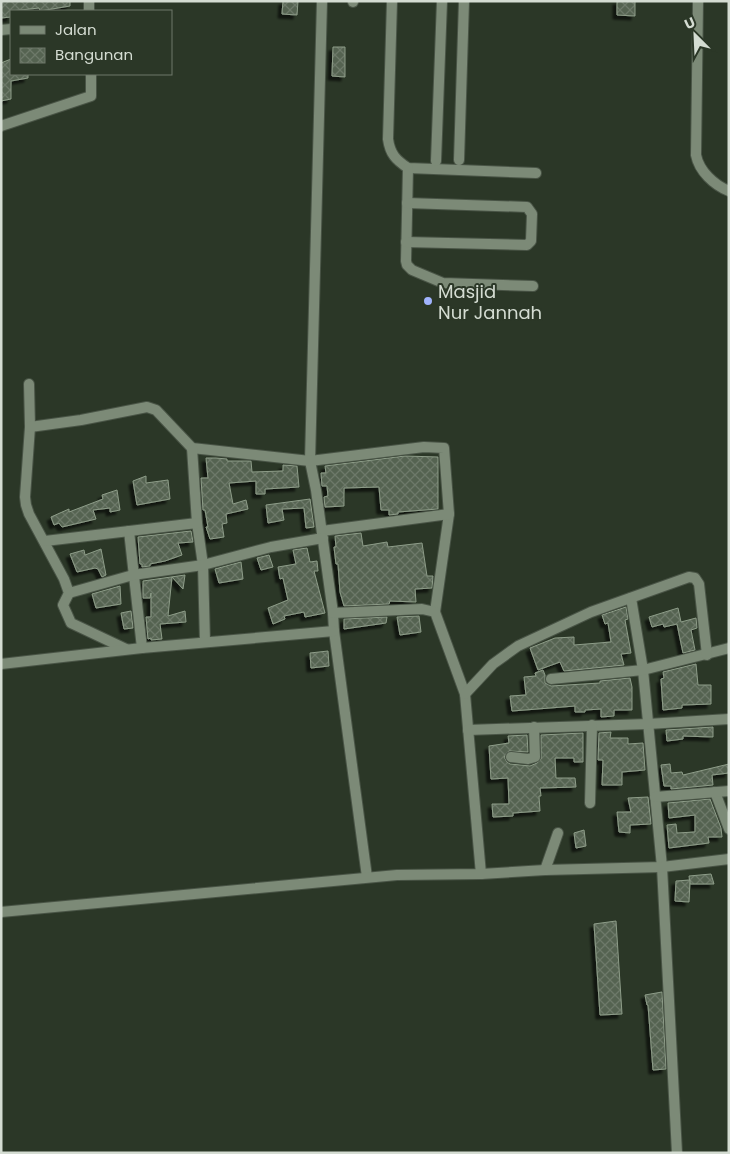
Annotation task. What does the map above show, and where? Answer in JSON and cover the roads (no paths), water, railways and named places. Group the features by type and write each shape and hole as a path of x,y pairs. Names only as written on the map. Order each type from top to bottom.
{"street":[{"path":"322,1 310,461 316,490 333,613 367,877"},
{"path":"392,1 388,140 390,150 397,160 408,168 536,173"},
{"path":"436,161 442,1"},
{"path":"459,160 464,1"},
{"path":"698,1 696,155 698,166 707,176 729,192"},
{"path":"1,126 91,96 91,75"},
{"path":"408,168 406,261 409,268 443,283 533,286"},
{"path":"406,242 527,245 531,241 532,214 527,208 407,203"},
{"path":"29,384 30,427 25,497 29,514 45,541 69,593"},
{"path":"30,427 81,420 147,407 156,410 192,448 197,523 203,565 205,642"},
{"path":"192,448 310,461 424,446 444,448 449,514 435,612 464,694 481,874"},
{"path":"126,649 71,623 63,605 69,593 134,575 203,565 322,535 449,514"},
{"path":"45,541 197,523"},
{"path":"128,531 142,648"},
{"path":"464,694 493,664 518,646 591,612 689,577 695,578 699,584 707,655"},
{"path":"631,598 643,670 662,866 677,1153"},
{"path":"333,613 422,609 435,612"},
{"path":"1,664 126,649 334,631"},
{"path":"551,679 643,670 729,648"},
{"path":"468,730 648,724 729,719"},
{"path":"590,803 592,725"},
{"path":"512,757 528,759 535,757 534,727"},
{"path":"655,797 729,791"},
{"path":"715,792 729,829"},
{"path":"545,870 558,833"},
{"path":"1,912 397,874 481,874 662,866 729,859"}],"place":[{"name":"Masjid Nur Jannah","path":"428,301"}]}
